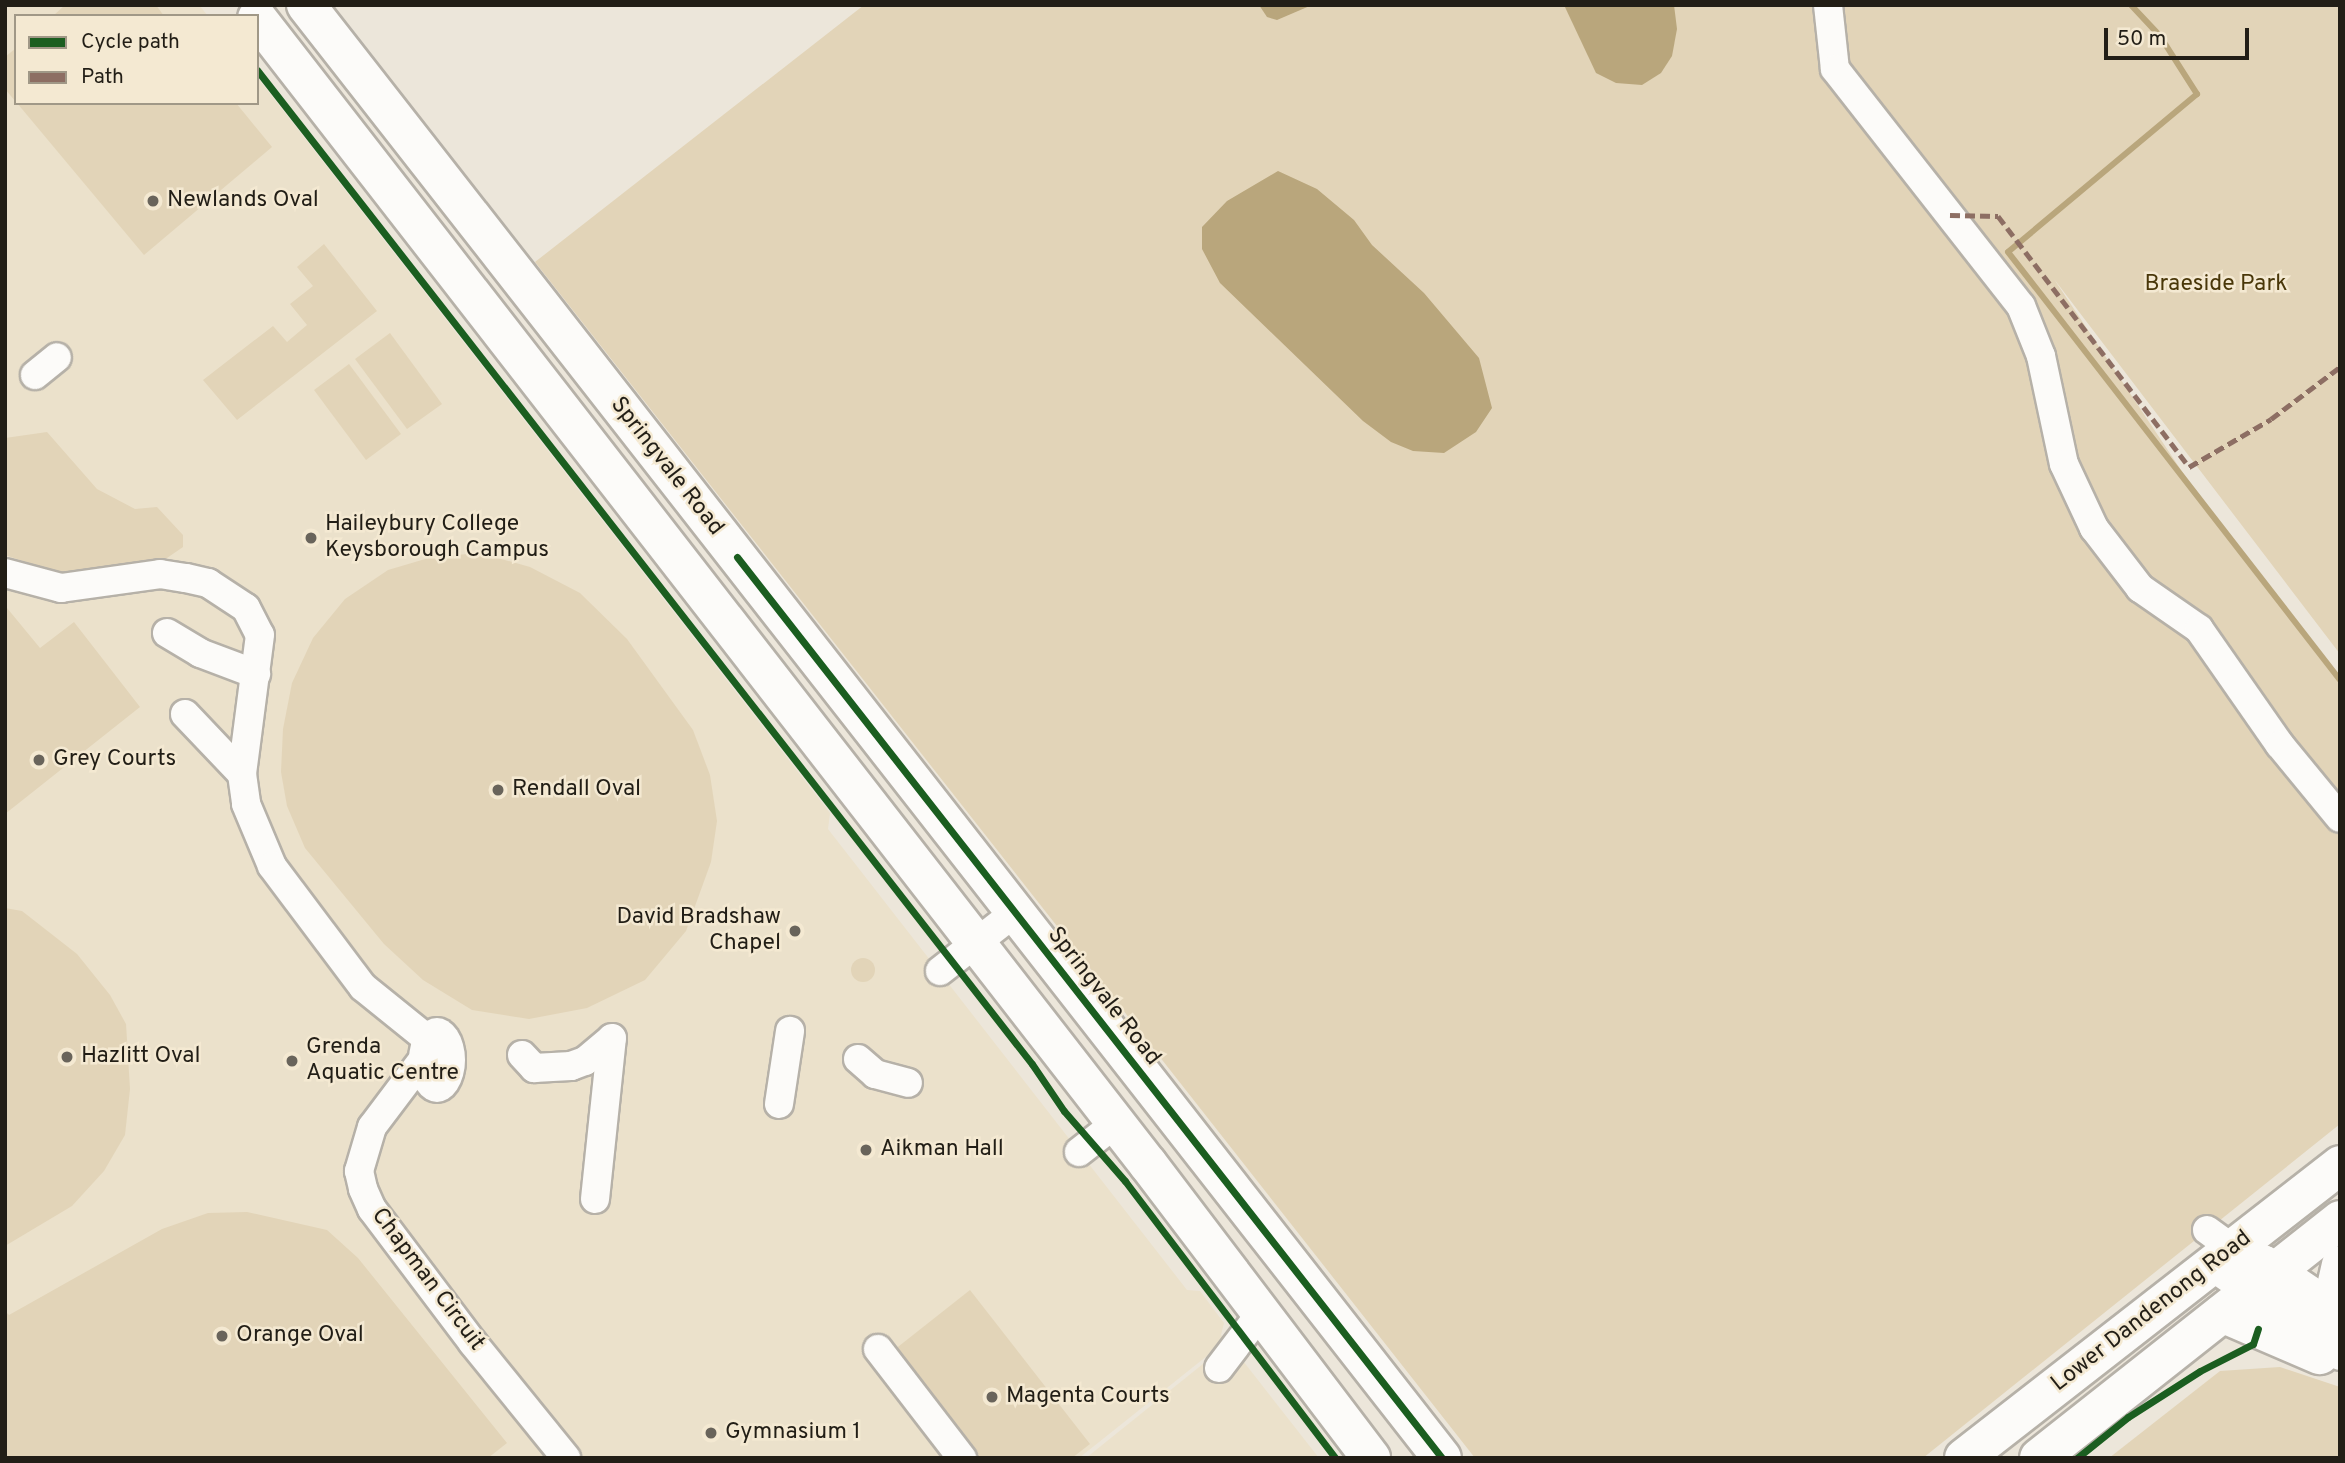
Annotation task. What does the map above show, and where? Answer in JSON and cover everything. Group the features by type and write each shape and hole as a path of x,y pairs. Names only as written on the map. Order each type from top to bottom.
{"highway":[{"name":"Springvale Road","path":"306,5 1013,914 1442,1458"},
{"name":"Springvale Road","path":"259,21 1116,1123 1371,1458"},
{"name":"Lower Dandenong Road","path":"1964,1458 2212,1246 2340,1165"},
{"name":"Lower Dandenong Road","path":"2039,1458 2340,1220"}],"main road":[{"path":"2212,1246 2264,1280 2335,1312 2340,1264"},
{"path":"2264,1280 2340,1350"},
{"path":"2221,1313 2340,1363"}],"lane":[{"path":"1828,5 1835,69 2021,306 2041,356 2064,464 2094,528 2140,587 2199,629 2280,746 2340,818"},
{"path":"5,573 61,588 160,575 208,583 246,608 260,635 242,774"},
{"path":"167,633 200,653 256,674"},
{"path":"185,714 242,774"},
{"name":"Chapman Circuit","path":"242,774 246,804 272,866 363,987 426,1045 372,1127 359,1171 372,1209 473,1343 566,1458"},
{"path":"940,971 1013,914"},
{"path":"779,1104 790,1031"},
{"path":"522,1055 534,1068 571,1066 585,1061 612,1038 595,1199"},
{"path":"858,1059 875,1074 907,1074"},
{"path":"1079,1152 1116,1123"},
{"path":"1219,1368 1261,1314"},
{"path":"878,1349 962,1458"}],"shaded area":[{"name":"Haileybury College Keysborough Campus","path":"5,5 199,5 206,14 14,14 14,105 259,105 259,80 830,813 828,829 1187,1290 1200,1291 1224,1323 1221,1335 1227,1340 1079,1458 5,1458"},
{"path":"1259,5 1312,5 1277,20 1267,17"},
{"path":"1564,5 1674,5 1677,29 1672,56 1661,73 1642,85 1616,83 1596,73"},
{"path":"1278,171 1317,189 1354,220 1372,245 1424,293 1479,358 1492,408 1476,432 1444,453 1413,451 1391,442 1363,421 1220,283 1202,249 1202,227 1227,201"},
{"path":"1229,1343 1319,1458 1086,1458"}],"green space":[{"path":"65,5 156,5 163,14 55,14"},
{"name":"Braeside Park","path":"864,5 2340,5 2340,654 2054,279 2183,473 2340,683 2340,1124 1923,1458 1475,1458 535,262"},
{"path":"14,50 14,100 5,89 5,57"},
{"name":"Newlands Oval","path":"19,105 238,105 272,147 144,255"},
{"path":"324,244 377,311 237,420 203,380 273,326 287,342 307,325 290,304 313,286 297,267"},
{"path":"390,333 442,404 407,429 355,359"},
{"path":"349,364 401,434 366,460 314,390"},
{"path":"47,432 97,489 135,509 157,507 183,535 183,547 167,558 62,574 5,555 5,438"},
{"name":"Rendall Oval","path":"480,553 530,567 580,593 627,639 693,730 710,775 717,821 711,862 686,931 645,980 587,1008 529,1019 472,1010 423,980 384,944 305,848 287,806 281,772 283,729 292,683 313,638 345,599 388,570 432,557"},
{"name":"Grey Courts","path":"7,608 40,648 74,622 140,707 5,814"},
{"name":"Hazlitt Oval","path":"5,908 22,911 77,954 110,995 126,1024 130,1089 125,1135 104,1171 72,1206 5,1246"},
{"path":"863,958 874,965 875,970 868,981 863,982 852,975 851,970 858,959"},
{"name":"Orange Oval","path":"247,1212 327,1230 358,1258 507,1443 488,1458 5,1458 5,1311 9,1315 162,1229 208,1213"},
{"name":"Magenta Courts","path":"970,1290 1090,1444 1072,1458 979,1458 894,1350"},
{"path":"2280,1367 2340,1387 2340,1458 2109,1458 2220,1371"}],"waterway":[{"path":"2131,5 2160,36 2197,94 2008,252 2340,680"}],"marked path":[{"path":"1950,215 1998,216 2189,467 2271,419 2340,367"}],"cycle path":[{"path":"259,73 1032,1064 1064,1111 1125,1181 1335,1458"},
{"path":"737,557 1442,1458"},
{"path":"2077,1458 2128,1417 2200,1371 2253,1344 2258,1329"}],"place":[{"name":"Newlands Oval","path":"153,201"},
{"name":"Haileybury College Keysborough Campus","path":"311,538"},
{"name":"Grey Courts","path":"39,760"},
{"name":"Rendall Oval","path":"498,790"},
{"name":"David Bradshaw Chapel","path":"795,931"},
{"name":"Hazlitt Oval","path":"67,1057"},
{"name":"Grenda Aquatic Centre","path":"292,1061"},
{"name":"Aikman Hall","path":"866,1150"},
{"name":"Orange Oval","path":"222,1336"},
{"name":"Magenta Courts","path":"992,1397"},
{"name":"Gymnasium 1","path":"711,1433"}]}
